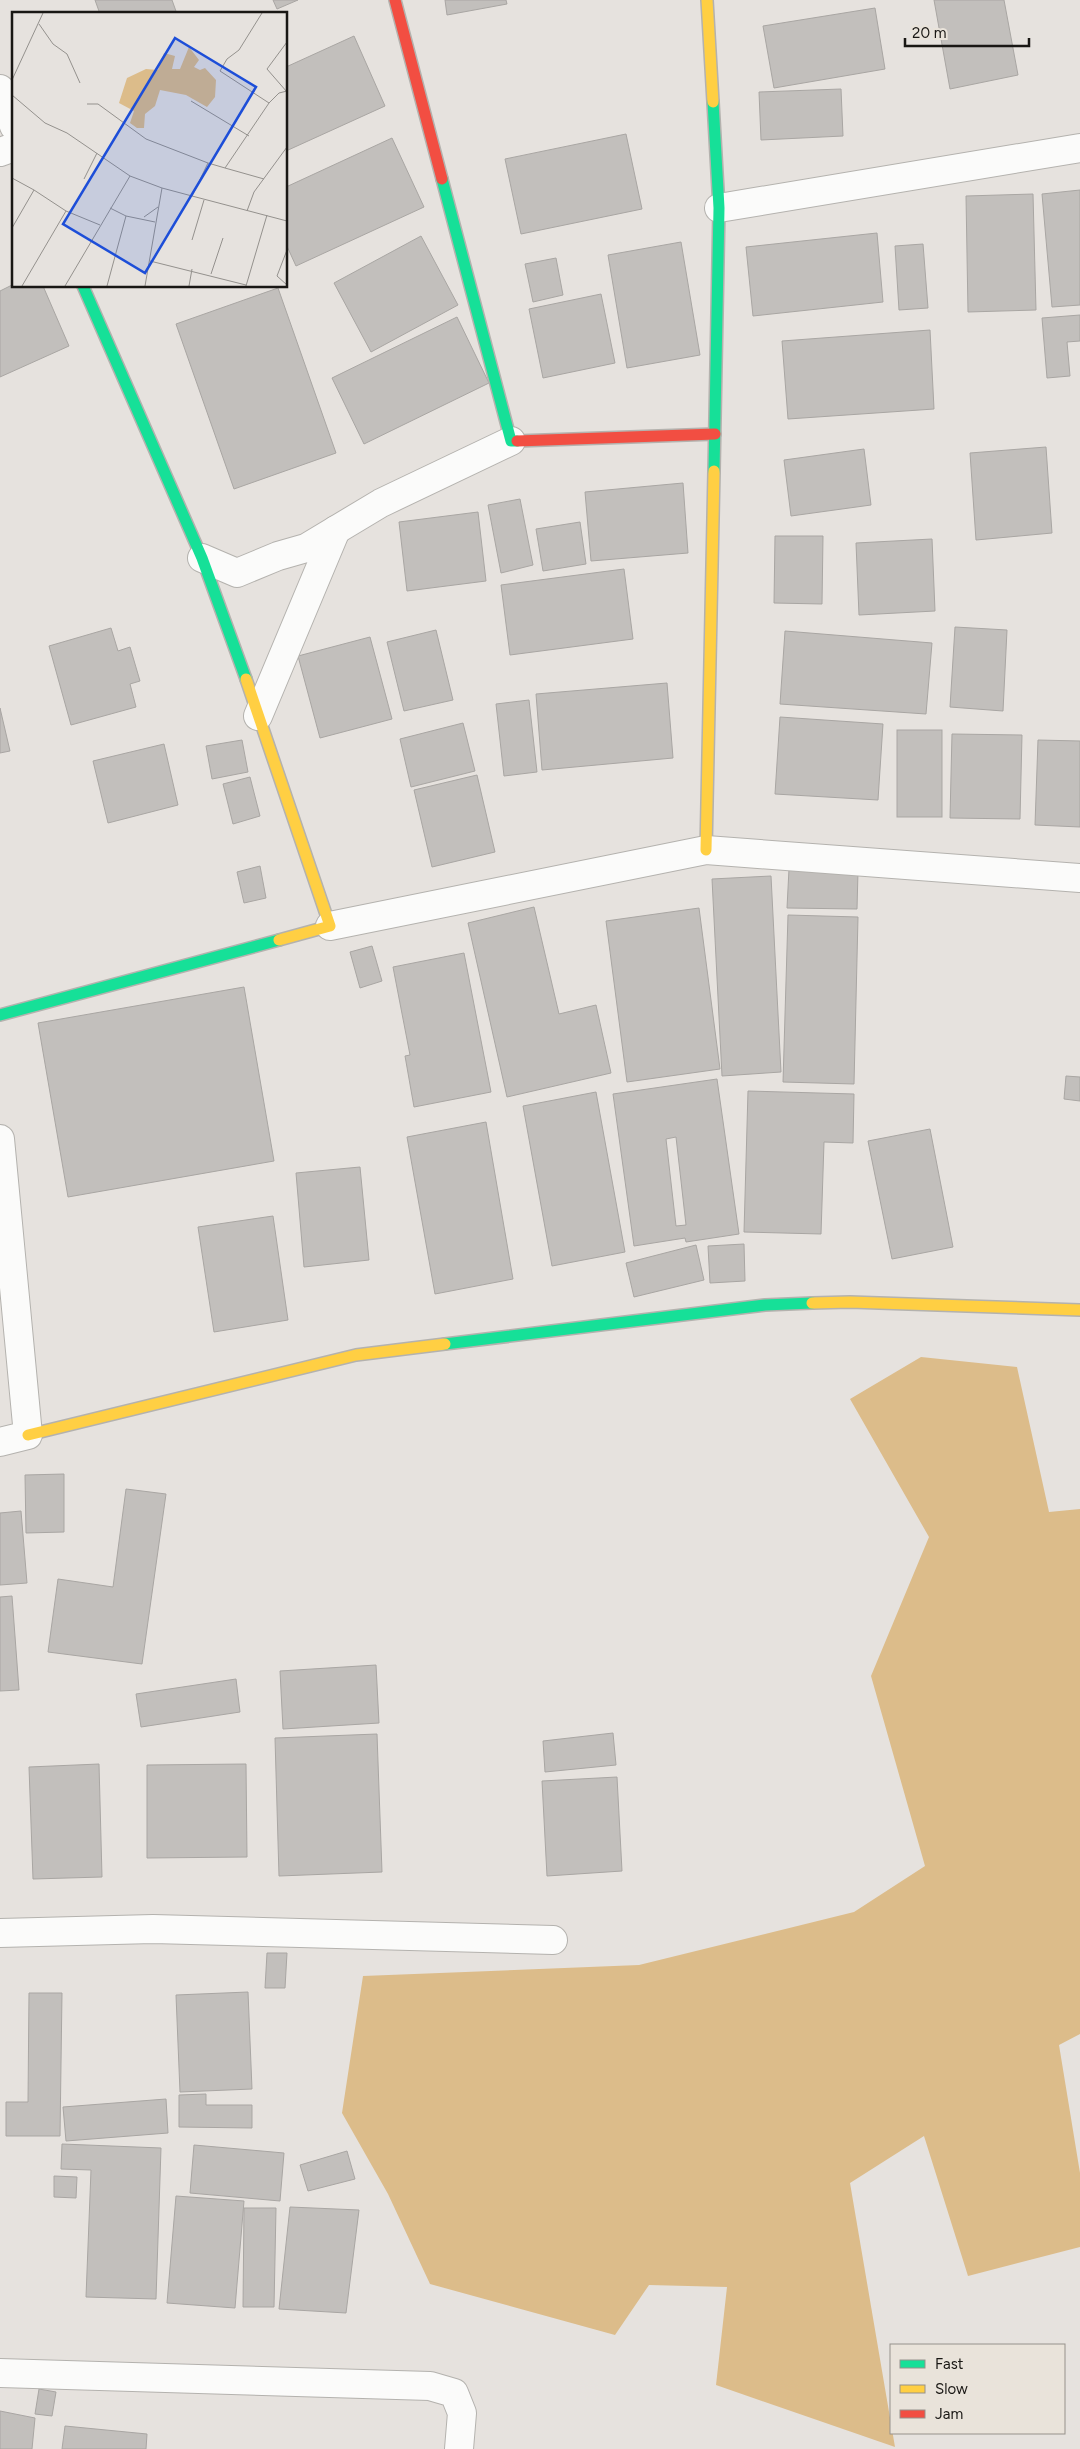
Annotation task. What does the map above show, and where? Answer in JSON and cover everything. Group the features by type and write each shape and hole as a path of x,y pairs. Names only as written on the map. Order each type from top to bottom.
{"street":[{"path":"395,0 511,441"},
{"path":"706,850 719,208 707,0"},
{"path":"0,89 12,121"},
{"path":"0,152 12,148"},
{"path":"719,208 1080,148"},
{"path":"84,288 202,558 330,926"},
{"path":"202,558 237,573 278,556 306,548 381,503 511,441 715,434"},
{"path":"258,716 336,530"},
{"path":"0,1015 330,926 706,850 1080,878"},
{"path":"0,1139 28,1435"},
{"path":"0,1442 356,1355 756,1306 850,1302 1080,1310"},
{"path":"0,1933 153,1930 553,1940"},
{"path":"0,2373 430,2386 454,2393 462,2413 459,2449"}],"shaded area":[{"path":"921,1357 1017,1367 1049,1512 1080,1509 1080,2034 1059,2045 1080,2173 1080,2247 968,2276 924,2136 850,2183 890,2418 890,2434 893,2434 895,2447 716,2385 727,2287 649,2285 615,2335 430,2284 388,2194 342,2113 363,1976 639,1965 854,1912 925,1866 871,1676 929,1537 850,1399"}],"building":[{"path":"95,0 172,0 176,12 99,12"},
{"path":"273,0 298,0 277,9"},
{"path":"445,0 506,0 507,4 447,15"},
{"path":"934,0 1004,0 1018,75 950,89"},
{"path":"875,8 885,69 774,88 763,26"},
{"path":"354,36 385,106 288,150 288,66"},
{"path":"841,89 843,136 761,140 759,92"},
{"path":"626,134 642,209 521,234 505,159"},
{"path":"392,138 424,207 296,266 288,248 288,186"},
{"path":"1080,190 1080,305 1052,307 1042,194"},
{"path":"1033,194 1036,310 968,312 966,196"},
{"path":"877,233 883,302 753,316 746,247"},
{"path":"421,236 458,305 371,352 334,283"},
{"path":"681,242 700,355 627,368 608,255"},
{"path":"923,244 928,308 899,310 895,246"},
{"path":"556,258 563,295 533,302 525,264"},
{"path":"12,285 12,288 44,288 69,346 0,377 0,291"},
{"path":"278,288 336,453 234,489 176,324"},
{"path":"601,294 615,363 543,378 529,309"},
{"path":"1080,315 1080,341 1067,342 1070,376 1047,378 1042,318"},
{"path":"457,317 489,383 364,444 332,378"},
{"path":"930,330 934,409 788,419 782,341"},
{"path":"1046,447 1052,533 976,540 970,453"},
{"path":"864,449 871,505 791,516 784,460"},
{"path":"683,483 688,553 591,561 585,492"},
{"path":"520,499 533,565 501,573 488,505"},
{"path":"478,512 486,581 407,591 399,522"},
{"path":"580,522 586,564 543,571 536,529"},
{"path":"775,536 823,536 822,604 774,603"},
{"path":"932,539 935,611 859,615 856,543"},
{"path":"624,569 633,639 510,655 501,585"},
{"path":"955,627 1007,630 1003,711 950,707"},
{"path":"111,628 118,651 130,647 140,681 130,684 136,707 71,725 49,646"},
{"path":"436,630 453,700 404,711 387,642"},
{"path":"785,631 932,643 926,714 780,704"},
{"path":"370,637 392,719 320,738 298,656"},
{"path":"667,683 673,758 542,770 536,694"},
{"path":"529,700 537,772 504,776 496,704"},
{"path":"0,708 10,751 0,753"},
{"path":"780,717 883,724 878,800 775,794"},
{"path":"463,723 475,771 411,787 400,739"},
{"path":"897,730 942,730 942,817 897,817"},
{"path":"952,734 1022,735 1020,819 950,818"},
{"path":"242,740 248,772 212,779 206,746"},
{"path":"1038,740 1080,741 1080,827 1035,825"},
{"path":"164,744 178,805 108,823 93,761"},
{"path":"477,775 495,852 432,867 414,790"},
{"path":"250,777 260,816 233,824 223,784"},
{"path":"260,866 266,898 244,903 237,872"},
{"path":"789,869 858,871 857,909 787,908"},
{"path":"771,876 781,1072 722,1076 712,879"},
{"path":"534,907 559,1014 596,1005 611,1073 507,1097 468,923"},
{"path":"699,908 720,1069 627,1082 606,921"},
{"path":"788,915 858,917 854,1084 783,1082"},
{"path":"372,946 382,981 360,988 350,952"},
{"path":"464,953 491,1092 414,1107 405,1056 410,1055 393,967"},
{"path":"244,987 274,1161 68,1197 38,1023"},
{"path":"1066,1076 1080,1077 1080,1101 1064,1099"},
{"path":"717,1079 739,1234 686,1242 685,1238 634,1246 613,1094","holes":["676,1137 686,1225 676,1226 666,1139"]},
{"path":"748,1091 854,1094 853,1143 824,1142 821,1234 744,1232"},
{"path":"596,1092 625,1252 552,1266 523,1106"},
{"path":"486,1122 513,1279 435,1294 407,1137"},
{"path":"930,1129 953,1247 892,1259 868,1141"},
{"path":"360,1167 369,1260 304,1267 296,1173"},
{"path":"273,1216 288,1320 214,1332 198,1227"},
{"path":"744,1244 745,1281 710,1283 708,1246"},
{"path":"696,1245 704,1280 634,1297 626,1263"},
{"path":"64,1474 64,1532 26,1533 25,1475"},
{"path":"126,1489 166,1494 142,1664 48,1652 58,1579 113,1587"},
{"path":"21,1511 27,1583 0,1585 0,1513"},
{"path":"12,1596 19,1690 0,1691 0,1597"},
{"path":"376,1665 379,1723 283,1729 280,1671"},
{"path":"236,1679 240,1712 141,1727 136,1694"},
{"path":"613,1733 616,1765 545,1772 543,1741"},
{"path":"377,1734 382,1872 279,1876 275,1738"},
{"path":"99,1764 102,1877 33,1879 29,1767"},
{"path":"246,1764 247,1857 147,1858 147,1765"},
{"path":"617,1777 622,1871 547,1876 542,1781"},
{"path":"267,1953 287,1953 285,1988 265,1988"},
{"path":"248,1992 252,2089 180,2092 176,1995"},
{"path":"29,1993 62,1993 60,2136 6,2136 6,2102 28,2102"},
{"path":"206,2094 206,2105 252,2105 252,2128 179,2127 179,2095"},
{"path":"166,2099 168,2133 66,2141 63,2107"},
{"path":"62,2144 161,2148 156,2299 86,2297 91,2170 61,2169"},
{"path":"194,2145 284,2153 280,2201 190,2193"},
{"path":"347,2151 355,2179 308,2191 300,2165"},
{"path":"54,2176 77,2177 76,2198 54,2197"},
{"path":"176,2196 244,2201 235,2308 167,2303"},
{"path":"290,2207 359,2210 346,2313 279,2309"},
{"path":"244,2208 276,2208 274,2307 243,2307"},
{"path":"39,2389 56,2392 52,2416 35,2414"},
{"path":"0,2411 35,2418 32,2449 0,2449"},
{"path":"65,2426 147,2434 146,2449 62,2449"}],"traffic: fast":[{"path":"713,102 719,208 714,471"},
{"path":"442,179 511,441 517,441"},
{"path":"84,288 202,558 246,679"},
{"path":"0,1015 279,940"},
{"path":"445,1344 765,1305 812,1303"}],"traffic: slow":[{"path":"707,0 713,102"},
{"path":"706,850 714,471"},
{"path":"246,679 330,926 279,940"},
{"path":"812,1303 850,1302 1080,1310"},
{"path":"28,1435 356,1355 445,1344"}],"traffic: jam":[{"path":"395,0 442,179"},
{"path":"517,441 715,434"}]}
